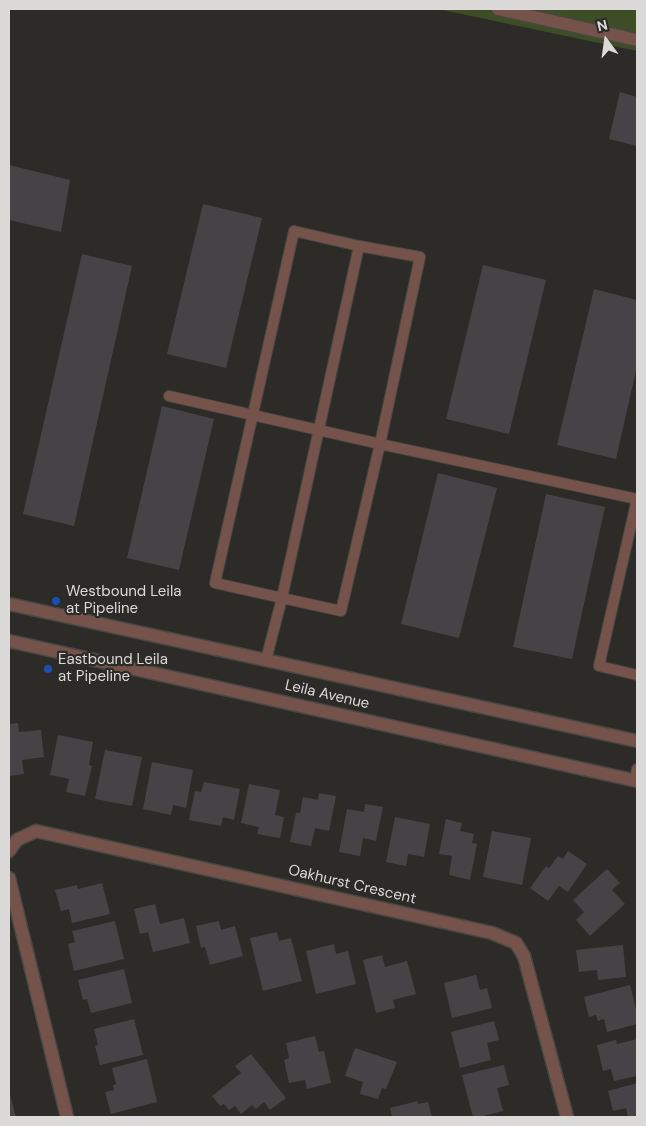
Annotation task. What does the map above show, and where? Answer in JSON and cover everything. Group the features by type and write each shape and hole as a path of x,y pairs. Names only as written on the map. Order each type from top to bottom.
{"street":[{"path":"498,9 637,40"},
{"name":"Leila Avenue","path":"9,604 637,741"},
{"name":"Leila Avenue","path":"9,641 636,777"},
{"name":"Oakhurst Crescent","path":"9,851 17,840 36,831 492,933 516,943 524,956 566,1117"},
{"path":"9,878 67,1117"}],"lane":[{"path":"294,231 359,246 420,257 342,611 215,583 253,415 294,231"},
{"path":"266,660 282,598 359,246"},
{"path":"169,396 380,444 637,499 599,666 637,675"}],"green space":[{"path":"438,9 637,9 637,51"}],"building":[{"path":"620,92 637,97 637,146 609,139"},
{"path":"9,165 70,180 61,232 9,220"},
{"path":"203,204 262,218 226,368 167,354"},
{"path":"82,254 132,266 74,526 23,514"},
{"path":"483,265 546,280 509,434 446,419"},
{"path":"594,289 637,300 637,366 616,459 557,445"},
{"path":"162,406 214,419 179,570 127,558"},
{"path":"438,473 497,488 459,638 401,624"},
{"path":"546,494 605,507 572,659 513,647"},
{"path":"18,723 19,732 41,730 44,757 22,760 24,774 9,776 9,724"},
{"path":"58,735 93,742 89,765 92,766 85,796 66,792 69,779 50,775"},
{"path":"105,750 142,757 132,806 95,799"},
{"path":"152,762 193,770 186,808 173,805 171,815 143,809"},
{"path":"204,782 240,789 234,820 223,817 221,826 189,820 195,791 201,792"},
{"path":"249,784 280,790 275,815 284,817 280,838 257,834 259,827 241,823"},
{"path":"319,793 336,796 329,831 315,828 311,846 290,842 296,813 300,813 303,797 318,800"},
{"path":"365,804 383,807 376,841 363,838 360,856 339,852 347,809 364,812"},
{"path":"395,817 430,824 424,857 408,854 406,866 386,862"},
{"path":"446,819 462,823 460,831 474,834 472,843 477,844 470,880 449,875 452,856 439,854"},
{"path":"492,831 531,838 522,885 483,877"},
{"path":"568,851 587,864 568,892 559,886 548,901 530,888 546,866 549,868 558,856 563,859"},
{"path":"607,869 620,883 612,890 625,904 590,936 576,920 584,912 573,900"},
{"path":"102,883 110,914 72,923 69,909 61,911 55,890 77,885 78,889"},
{"path":"155,904 160,924 184,918 190,943 153,952 148,932 140,934 134,909"},
{"path":"115,921 124,959 74,971 68,944 75,942 72,931"},
{"path":"219,921 221,930 235,926 243,956 210,965 205,947 201,948 196,926"},
{"path":"277,932 279,941 291,938 302,981 263,991 250,938"},
{"path":"334,944 336,954 348,951 356,984 316,994 306,951"},
{"path":"623,945 626,977 598,980 597,970 579,972 576,950"},
{"path":"382,955 385,967 407,961 416,994 393,1000 395,1008 376,1013 363,960"},
{"path":"124,969 132,1003 91,1013 87,999 83,1000 78,980"},
{"path":"476,975 480,990 487,988 492,1008 452,1018 444,983"},
{"path":"630,985 637,1013 637,1024 607,1032 604,1019 598,1021 596,1015 589,1017 584,997"},
{"path":"134,1019 143,1055 100,1065 95,1046 98,1045 94,1029"},
{"path":"494,1021 499,1040 487,1043 491,1060 460,1068 451,1032"},
{"path":"315,1036 319,1052 324,1051 331,1083 307,1089 305,1080 289,1083 284,1060 289,1058 286,1043"},
{"path":"637,1039 637,1076 614,1081 611,1069 603,1071 597,1045 616,1040 617,1044"},
{"path":"355,1048 397,1062 386,1089 382,1088 378,1099 360,1094 363,1082 345,1076"},
{"path":"251,1054 286,1098 270,1110 264,1102 256,1109 252,1105 241,1114 235,1106 229,1110 224,1104 220,1106 212,1096 241,1073 235,1066"},
{"path":"147,1059 157,1102 111,1114 105,1092 114,1090 113,1085 116,1084 112,1068"},
{"path":"504,1065 509,1085 497,1088 503,1111 473,1117 462,1075"},
{"path":"637,1083 637,1117 628,1117 626,1108 613,1111 608,1091"},
{"path":"10,1095 16,1117 9,1117"},
{"path":"418,1101 418,1104 428,1102 432,1117 392,1117 390,1108"}],"place":[{"name":"Westbound Leila at Pipeline","path":"56,601"},
{"name":"Eastbound Leila at Pipeline","path":"48,669"}]}
